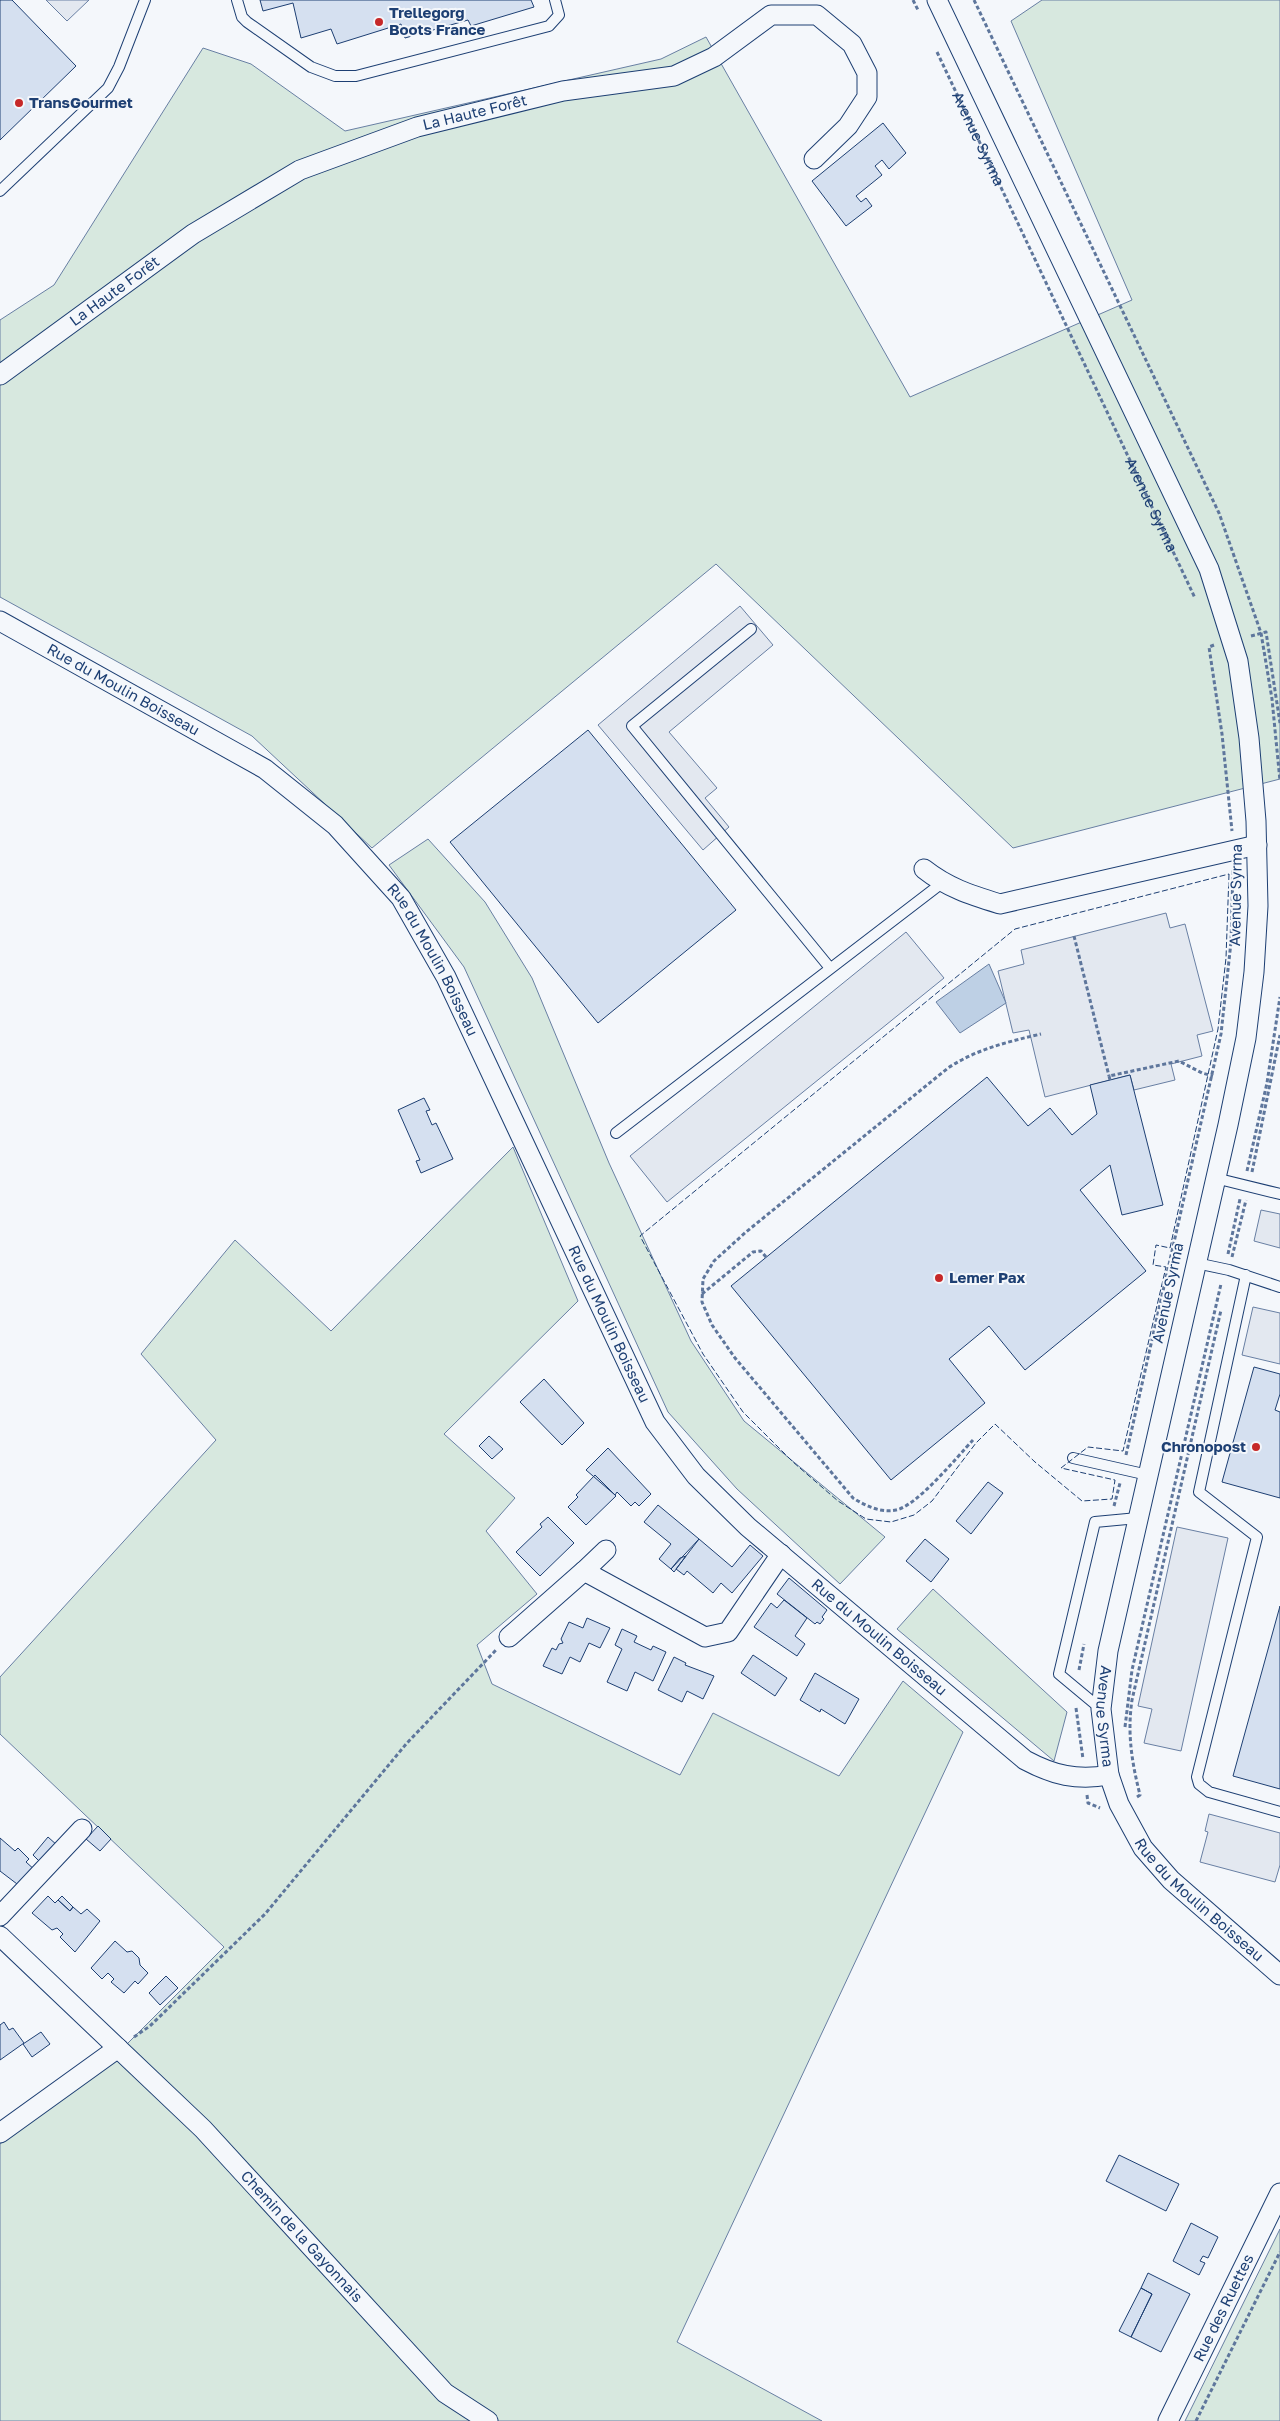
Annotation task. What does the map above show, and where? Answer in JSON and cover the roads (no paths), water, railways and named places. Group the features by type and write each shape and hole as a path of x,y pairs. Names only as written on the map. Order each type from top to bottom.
{"street":[{"name":"Avenue Syrma","path":"937,0 1209,569 1238,661 1248,738 1248,847 1258,906 1254,972 1246,1038 1108,1651 1101,1708 1109,1775"},
{"name":"La Haute Forêt","path":"0,375 193,234 300,170 427,125 563,91 674,76 714,57 771,15 817,15 852,44 867,73 867,97 848,126 814,159"},
{"name":"Rue du Moulin Boisseau","path":"0,621 266,769 335,825 400,898 446,977 655,1422 696,1476 748,1527 1025,1760 1046,1772 1086,1779 1109,1775 1118,1800 1143,1848 1172,1880 1280,1975"},
{"path":"924,869 942,883 959,892 1000,904 1248,847"},
{"path":"509,1637 606,1550"},
{"path":"584,1571 705,1637 728,1632 781,1554"},
{"path":"0,1916 82,1829"},
{"name":"Chemin de la Gayonnais","path":"0,1936 203,2129 445,2392 488,2421"},
{"path":"0,2133 118,2048"},
{"name":"Rue des Ruettes","path":"1168,2421 1280,2193"}],"lane":[{"path":"0,191 108,88 119,67 145,0"},
{"path":"237,0 242,16 247,22 311,67 335,76 356,76 549,26 559,16 555,0"},
{"path":"751,629 632,726 830,968"},
{"path":"616,1133 942,883"},
{"path":"1216,1178 1280,1194"},
{"path":"1196,1263 1227,1269 1280,1287"},
{"path":"1246,1275 1199,1492 1256,1537 1197,1777 1199,1784 1209,1792 1280,1812"},
{"path":"1073,1458 1148,1475"},
{"path":"1101,1708 1059,1674 1095,1522 1138,1518"}],"water":[{"path":"989,964 1006,1003 960,1033 936,1002"}],"place":[{"name":"Trellegorg Boots France","path":"379,22"},
{"name":"TransGourmet","path":"19,103"},
{"name":"Lemer Pax","path":"939,1278"},
{"name":"Chronopost","path":"1256,1447"}]}
